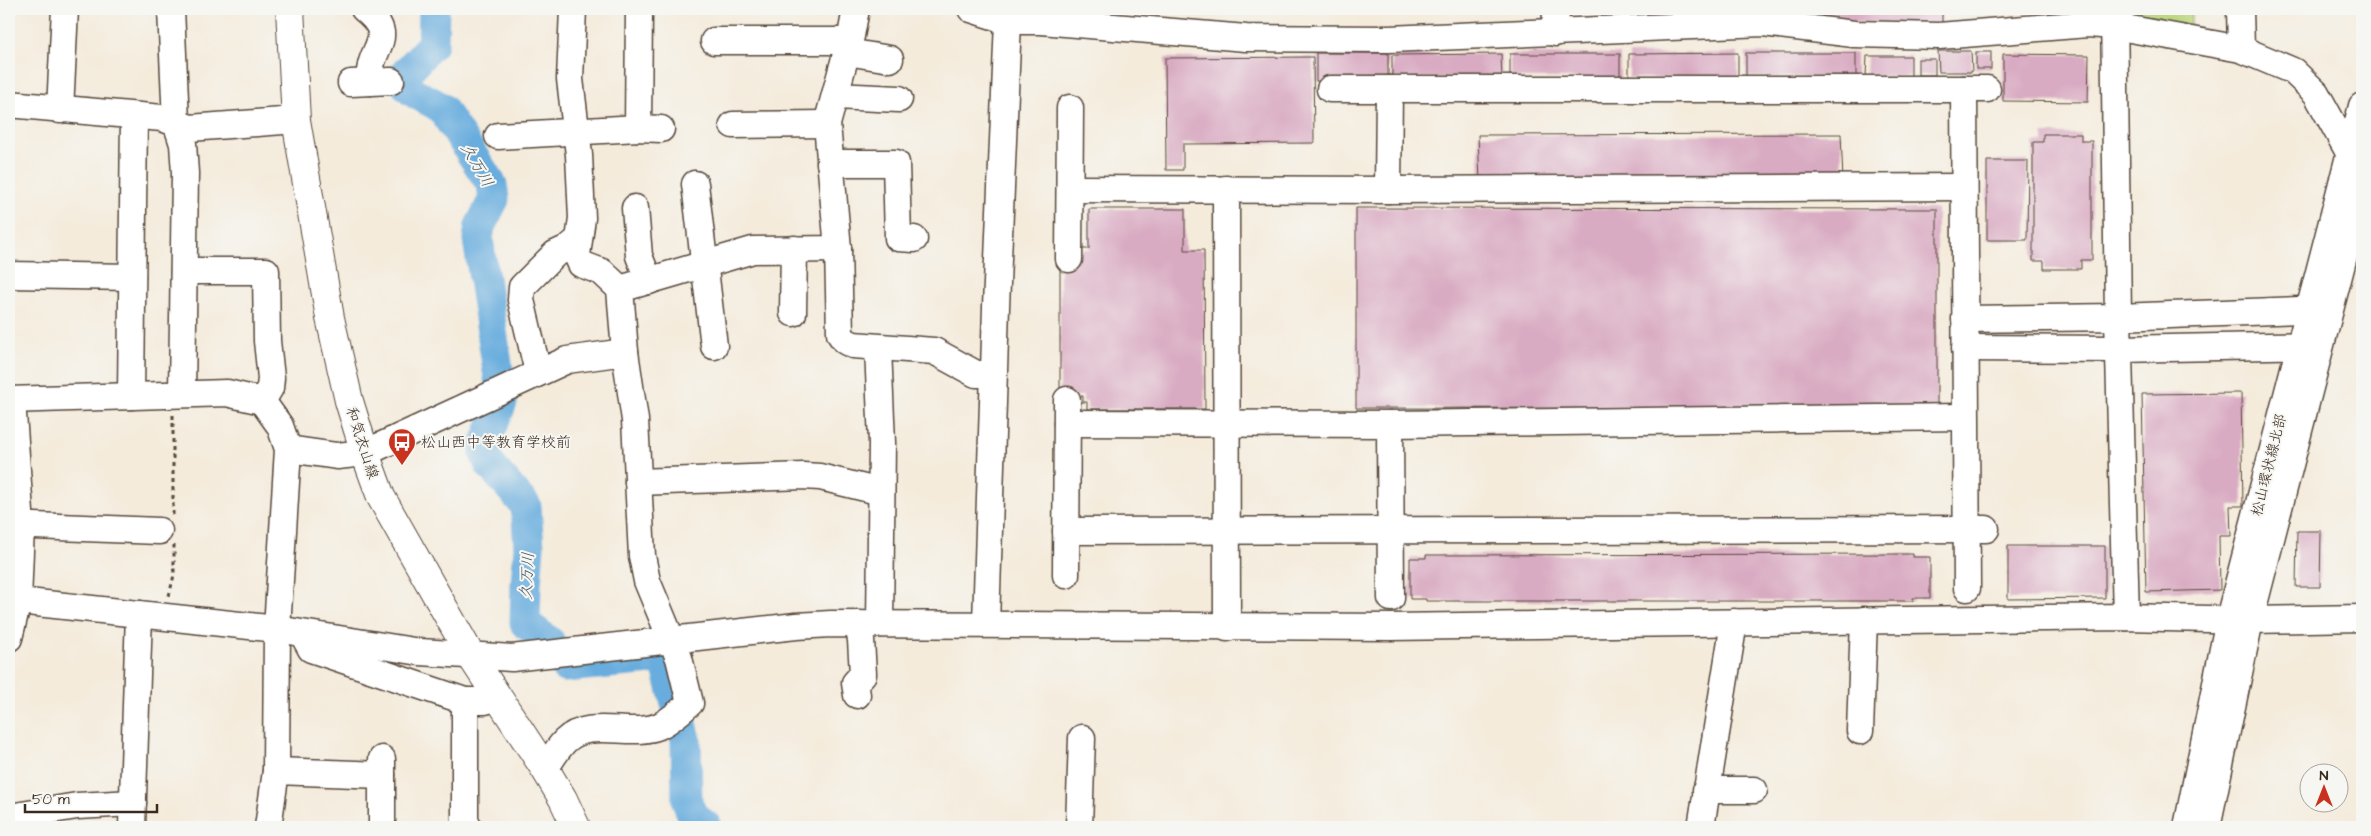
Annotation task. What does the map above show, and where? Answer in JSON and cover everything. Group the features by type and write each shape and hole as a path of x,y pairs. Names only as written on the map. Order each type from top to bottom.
{"main road":[{"name":"和気衣山線","path":"294,9 296,120 330,318 348,400 365,453 381,497 471,656 545,769 563,799 576,827"}],"street":[{"path":"60,110 65,9"},
{"path":"171,9 176,122 183,144 185,173 184,271 177,394"},
{"path":"364,9 375,18 382,30 381,44 372,58 369,70 371,82"},
{"path":"545,769 566,740 582,732 603,729 636,731 659,726 690,704 679,658 647,581 642,556 635,420 625,352 620,290 602,272 581,264 577,255 582,200 570,79 573,9"},
{"path":"498,136 649,129 639,9"},
{"path":"856,9 848,47 826,124 838,249 840,334 845,341 853,345 934,351 976,374 994,374"},
{"path":"971,9 1008,21 1041,21 1246,38 1389,39 1556,21 1759,16 1854,34 1939,36 1984,20 2088,24 2114,17 2241,49 2293,71 2316,93 2362,176"},
{"path":"2240,9 2241,49"},
{"path":"2114,17 2118,317 2126,617"},
{"path":"986,624 1008,21"},
{"path":"714,41 848,47 890,59"},
{"path":"1330,89 1975,89 1963,187 1965,417 1977,529 1967,588"},
{"path":"1388,190 1389,89"},
{"path":"835,96 899,99"},
{"path":"9,104 134,116 176,122 190,128 296,120"},
{"name":"松山環状線北部","path":"2187,827 2320,309 2350,152 2362,106"},
{"path":"1069,259 1070,108"},
{"path":"131,396 134,116"},
{"path":"733,125 826,124"},
{"path":"830,163 896,162 898,238 914,239"},
{"path":"695,184 714,346"},
{"name":"松山環状線北部","path":"2320,309 2362,186"},
{"path":"1070,189 1388,190 1963,187"},
{"path":"1226,189 1227,628"},
{"path":"635,208 639,256 649,281"},
{"path":"538,372 521,300 522,286 555,254 578,240"},
{"path":"620,290 754,250 838,249"},
{"path":"793,313 794,250"},
{"path":"184,271 266,271 267,341 271,378 270,388 262,401"},
{"path":"9,275 132,276"},
{"path":"1965,319 2118,317 2320,309"},
{"path":"1965,348 2119,349 2311,345"},
{"path":"857,695 856,683 863,674 861,640 869,624 881,492 882,443 878,348"},
{"path":"288,449 338,456 365,453 567,360 625,352"},
{"path":"9,638 14,600 15,526 10,400 227,393 253,397 262,401 280,426 288,449 277,629 276,771 268,827"},
{"path":"1066,575 1067,412 1226,424 1390,424 1965,417"},
{"path":"1390,424 1391,598"},
{"path":"638,482 803,476 881,492"},
{"path":"15,526 169,529"},
{"path":"1066,531 1977,529"},
{"path":"14,600 277,629 420,652 512,658 796,626 869,624 1227,628 2126,617 2240,620 2362,618"},
{"path":"9,817 77,806 133,815 139,614"},
{"path":"1860,731 1864,620"},
{"name":"松山環状線北部","path":"2207,827 2240,620"},
{"path":"1701,827 1734,622"},
{"path":"306,634 310,649 466,701 485,701 497,696"},
{"path":"466,701 466,820 468,827"},
{"path":"1079,827 1082,738"},
{"path":"276,771 382,767 382,827"},
{"path":"1706,790 1754,790"}],"path":[{"path":"165,616 174,575 169,529 177,394"}],"green space":[{"path":"2129,9 2191,9 2191,29 2130,22"}],"building":[{"path":"1811,9 1942,9 1942,24 1846,22 1811,12"},
{"path":"1938,51 1971,51 1972,72 1939,72"},
{"path":"1976,52 1991,52 1991,69 1976,69"},
{"path":"1316,53 1388,53 1388,81 1316,81"},
{"path":"1738,53 1738,77 1629,78 1629,54"},
{"path":"1746,53 1856,53 1856,77 1746,77"},
{"path":"1501,54 1502,78 1392,78 1392,55"},
{"path":"1510,54 1620,54 1620,78 1510,78"},
{"path":"2003,54 2089,55 2088,102 2003,101"},
{"path":"1867,56 1911,56 1911,76 1866,76"},
{"path":"1313,57 1314,143 1183,144 1183,170 1166,170 1165,58"},
{"path":"1918,59 1935,59 1935,75 1918,75"},
{"path":"1841,134 1843,180 1480,181 1478,135"},
{"path":"2043,134 2081,134 2081,141 2092,141 2092,260 2081,260 2081,269 2044,269 2044,261 2033,261 2033,142 2043,142"},
{"path":"1987,161 2028,161 2027,240 1987,240"},
{"path":"1356,208 1937,209 1937,409 1356,408"},
{"path":"1089,209 1185,209 1185,250 1204,250 1205,409 1087,409 1087,402 1083,402 1083,396 1060,396 1060,262 1080,249 1089,249"},
{"path":"2241,393 2243,506 2230,506 2231,536 2219,536 2220,590 2146,592 2142,394"},
{"path":"2297,531 2321,531 2320,587 2296,587"},
{"path":"2008,546 2105,546 2105,598 2008,599"},
{"path":"1913,554 1913,557 1930,557 1930,598 1913,598 1913,601 1426,601 1426,599 1410,599 1410,558 1426,558 1426,555"}],"waterway":[{"name":"久万川","path":"434,9 433,43 403,76 408,87 413,92 442,109 492,185 494,199 480,226 478,239 500,384"},
{"name":"久万川","path":"503,396 485,445 485,454 490,465 526,506 529,547 525,623 550,642"},
{"name":"久万川","path":"560,661 565,667 652,659 666,664 677,707"},
{"name":"久万川","path":"680,717 686,739 687,802 693,816 707,827"}],"place":[{"name":"松山西中等教育学校前","path":"402,466"}]}
